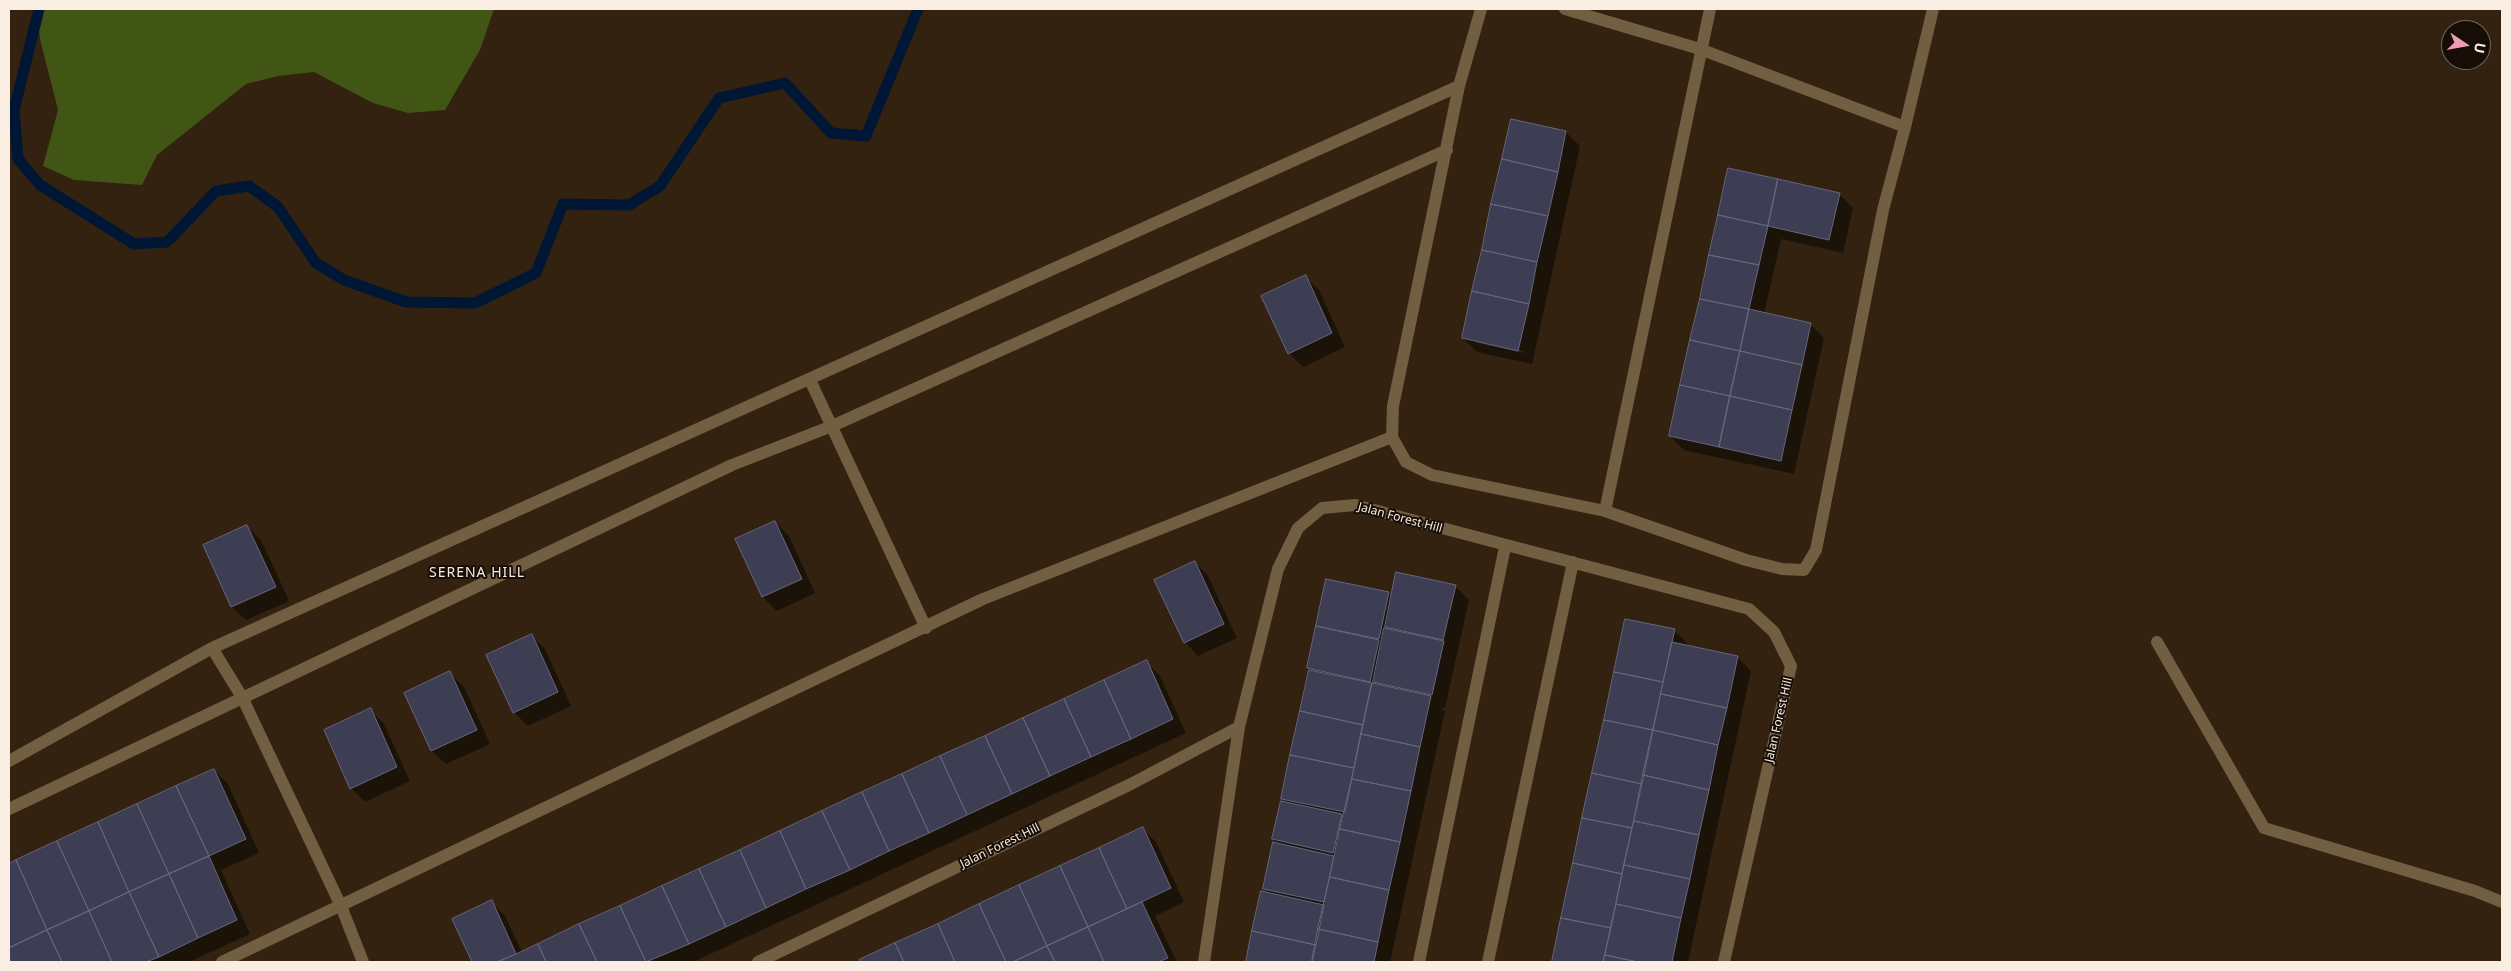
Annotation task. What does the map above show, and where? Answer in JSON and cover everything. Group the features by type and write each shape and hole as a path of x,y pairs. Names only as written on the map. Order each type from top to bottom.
{"street":[{"path":"1481,9 1459,86 1393,406 1392,437 1406,462 1432,475 1605,511 1746,560 1782,569 1804,570 1816,550 1883,210 1933,9"},
{"path":"1565,9 1700,49 1905,127"},
{"path":"1605,511 1700,49 1710,9"},
{"path":"9,761 212,648 1459,86"},
{"path":"9,809 732,465 832,426 1447,150"},
{"path":"810,380 926,628"},
{"path":"222,962 926,628 983,599 1392,437"},
{"name":"Jalan Forest Hill","path":"1204,962 1239,727 1278,569 1298,528 1322,508 1355,505 1505,547 1573,562 1749,609 1774,632 1791,666 1724,962"},
{"path":"1419,962 1505,547"},
{"path":"1488,962 1573,562"},
{"path":"2157,642 2264,828 2475,891 2502,902"},
{"path":"212,648 242,697 342,906 363,962"},
{"name":"Jalan Forest Hill","path":"758,962 1131,784 1239,727"}],"green space":[{"path":"37,9 494,9 480,50 445,110 408,113 373,103 314,72 278,76 246,84 157,155 142,185 74,180 43,166 58,110 40,39"}],"building":[{"path":"1511,119 1566,131 1558,172 1502,159"},
{"path":"1502,159 1558,172 1548,216 1491,204"},
{"path":"1728,168 1778,179 1768,226 1718,215"},
{"path":"1778,179 1840,193 1829,240 1768,226"},
{"path":"1491,204 1548,216 1537,262 1482,250"},
{"path":"1718,215 1768,226 1759,265 1709,255"},
{"path":"1482,250 1537,262 1529,304 1472,291"},
{"path":"1709,255 1759,265 1749,309 1700,299"},
{"path":"1306,275 1332,333 1288,354 1261,296"},
{"path":"1472,291 1529,304 1518,351 1462,338"},
{"path":"1700,299 1749,309 1740,351 1690,340"},
{"path":"1749,309 1811,323 1802,365 1740,351"},
{"path":"1690,340 1740,351 1730,396 1680,385"},
{"path":"1740,351 1802,365 1792,410 1730,396"},
{"path":"1680,385 1730,396 1719,447 1669,436"},
{"path":"1730,396 1792,410 1781,461 1719,447"},
{"path":"775,521 802,579 762,597 735,539"},
{"path":"247,525 276,587 231,607 203,545"},
{"path":"1195,561 1224,624 1184,643 1154,580"},
{"path":"1396,572 1456,585 1443,640 1385,627"},
{"path":"1326,579 1389,592 1379,639 1316,626"},
{"path":"1625,619 1675,629 1663,682 1614,672"},
{"path":"1316,626 1379,640 1370,682 1307,668"},
{"path":"1384,628 1444,641 1432,695 1373,682"},
{"path":"532,634 558,692 513,713 486,655"},
{"path":"1672,642 1738,656 1727,708 1661,694"},
{"path":"1147,660 1173,719 1131,739 1104,680"},
{"path":"1309,670 1372,683 1363,725 1300,711"},
{"path":"450,671 477,730 431,751 404,693"},
{"path":"1614,672 1663,682 1653,730 1604,720"},
{"path":"1104,680 1131,739 1091,757 1064,699"},
{"path":"1372,683 1431,696 1420,747 1361,734"},
{"path":"1661,694 1727,708 1718,745 1653,730"},
{"path":"1064,699 1091,757 1050,776 1023,718"},
{"path":"371,708 397,767 350,789 324,730"},
{"path":"1300,711 1363,725 1354,768 1290,755"},
{"path":"1023,718 1050,776 1012,794 985,736"},
{"path":"1604,720 1653,730 1642,784 1592,773"},
{"path":"1653,730 1718,745 1709,790 1643,775"},
{"path":"1361,734 1420,747 1411,791 1352,779"},
{"path":"985,736 1012,794 967,815 940,756"},
{"path":"1290,755 1354,768 1345,812 1281,799"},
{"path":"940,756 967,815 929,833 902,774"},
{"path":"214,769 246,839 209,856 176,786"},
{"path":"1592,773 1642,784 1632,828 1582,818"},
{"path":"902,774 929,833 889,851 862,792"},
{"path":"1643,775 1709,790 1699,835 1634,821"},
{"path":"1352,779 1411,791 1400,842 1340,829"},
{"path":"176,786 209,856 169,874 137,804"},
{"path":"862,792 889,851 850,870 822,811"},
{"path":"1281,801 1342,814 1333,853 1272,839"},
{"path":"137,804 169,874 129,892 98,822"},
{"path":"822,811 850,870 806,889 780,831"},
{"path":"1582,818 1632,828 1622,874 1573,863"},
{"path":"1634,821 1699,835 1690,879 1624,865"},
{"path":"98,822 129,892 89,911 57,841"},
{"path":"1143,827 1171,888 1127,909 1099,848"},
{"path":"1340,829 1400,842 1389,890 1330,877"},
{"path":"780,831 806,889 766,908 740,850"},
{"path":"57,841 89,911 47,930 16,860"},
{"path":"1273,842 1334,856 1324,902 1263,889"},
{"path":"1099,848 1127,909 1088,927 1060,866"},
{"path":"740,850 766,908 726,927 699,869"},
{"path":"209,856 237,920 198,938 169,874"},
{"path":"16,860 47,930 9,948 9,864"},
{"path":"1573,863 1622,874 1611,928 1561,918"},
{"path":"1624,865 1690,879 1681,918 1616,904"},
{"path":"1060,866 1088,927 1047,946 1019,885"},
{"path":"699,869 726,927 689,944 662,886"},
{"path":"169,874 198,938 159,957 129,892"},
{"path":"1330,877 1389,890 1378,942 1318,929"},
{"path":"1019,885 1047,946 1013,962 1006,962 979,904"},
{"path":"662,886 689,944 646,962 620,906"},
{"path":"1261,891 1324,905 1316,945 1252,931"},
{"path":"129,892 159,957 146,962 112,962 89,911"},
{"path":"492,900 516,954 497,962 472,962 452,919"},
{"path":"1142,902 1168,958 1158,962 1104,962 1088,927"},
{"path":"979,904 1006,962 955,962 938,924"},
{"path":"1616,904 1681,918 1672,962 1638,962 1605,955"},
{"path":"620,906 646,962 597,962 579,924"},
{"path":"89,911 112,962 62,962 47,930"},
{"path":"1561,918 1611,928 1603,962 1552,962"},
{"path":"579,924 597,962 546,962 538,944"},
{"path":"938,924 955,962 904,962 895,943"},
{"path":"1088,927 1104,962 1055,962 1047,946"},
{"path":"1318,929 1378,942 1374,962 1312,962"},
{"path":"47,930 62,962 10,962 9,948"},
{"path":"1252,931 1316,945 1312,962 1246,962"},
{"path":"895,943 904,962 860,962 859,960"},
{"path":"538,944 546,962 497,962 516,954"},
{"path":"1047,946 1055,962 1013,962"},
{"path":"1605,955 1638,962 1603,962"}],"waterway":[{"path":"39,9 14,110 18,159 40,185 134,244 167,242 216,191 249,186 278,207 316,263 344,280 406,302 475,303 536,273 563,204 629,205 660,186 719,98 785,83 831,133 866,136 918,9"}],"district":[{"name":"SERENA HILL","path":"477,573"}]}
